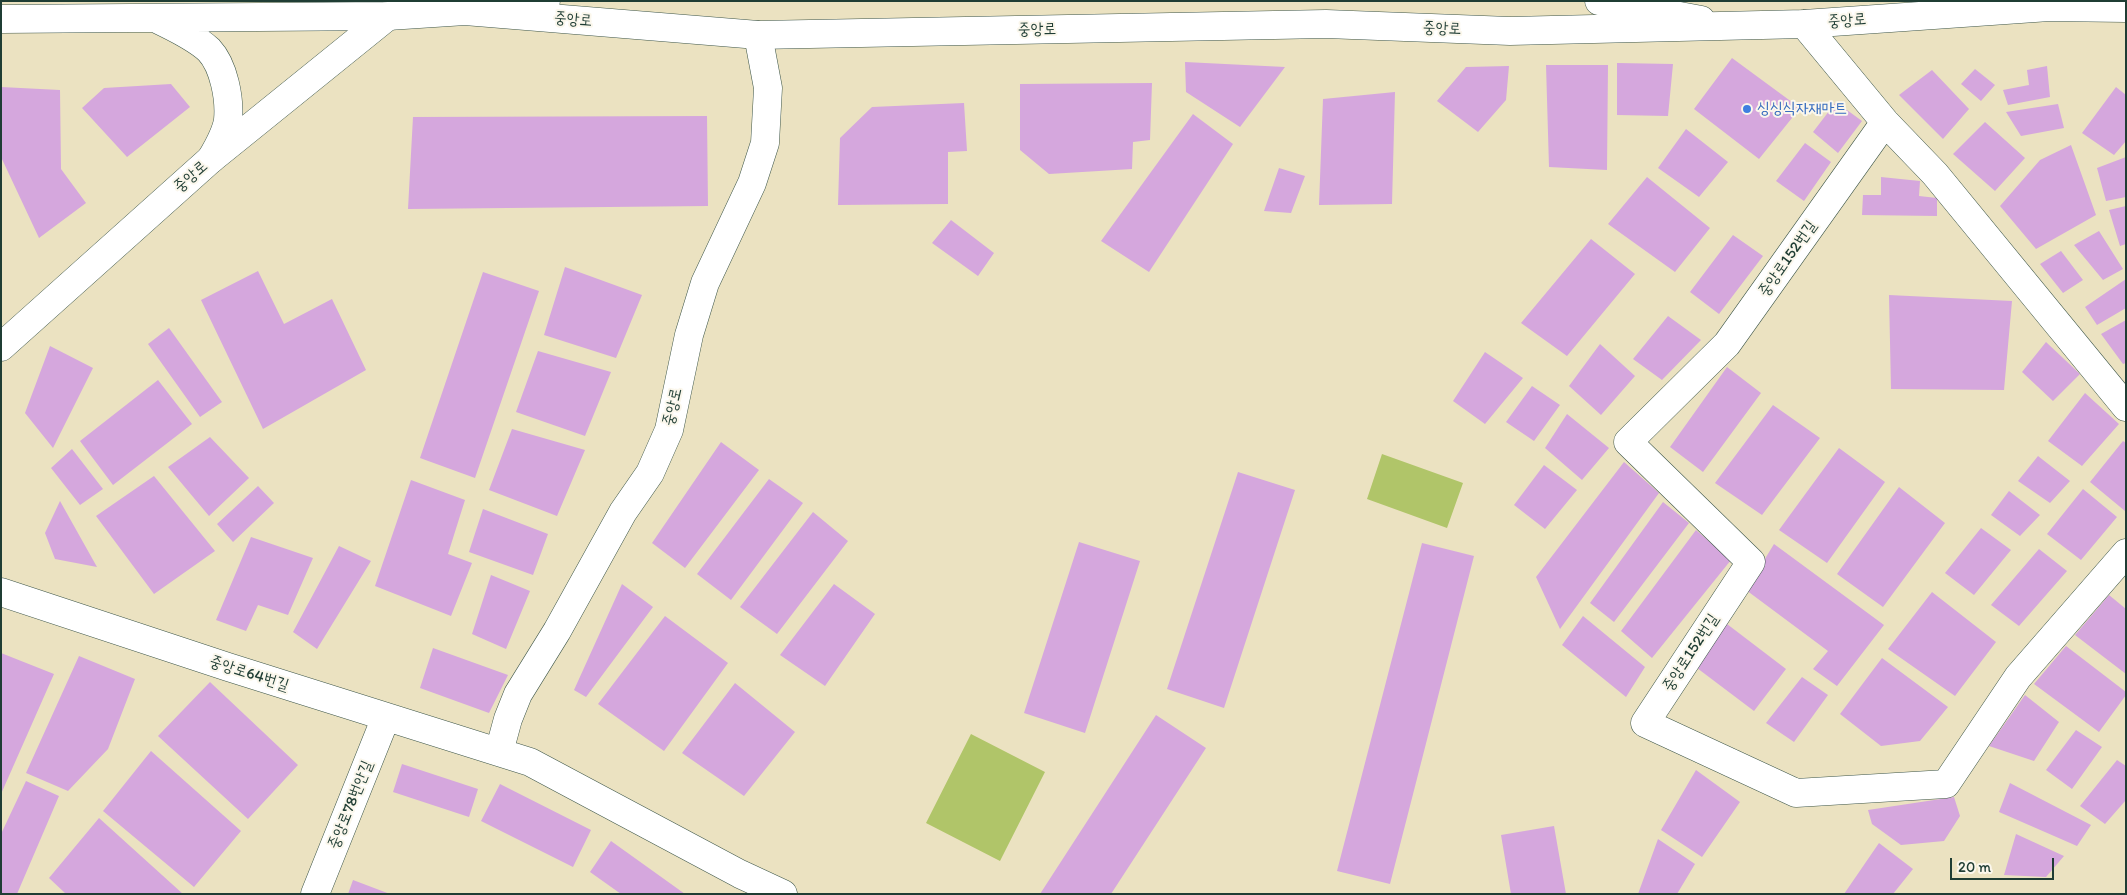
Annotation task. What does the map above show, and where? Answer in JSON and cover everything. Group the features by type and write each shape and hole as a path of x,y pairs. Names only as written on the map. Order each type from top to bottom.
{"street":[{"path":"465,11 546,1"},
{"path":"1599,1 1730,26"},
{"name":"중앙로","path":"1,20 155,18 397,9 465,11 758,35 1326,24 1510,31 1804,24 2049,7 2126,8"},
{"name":"중앙로","path":"1,347 211,160 397,9"},
{"path":"155,18 194,39 209,50 219,65 226,91 228,120 222,140 211,160"},
{"path":"1804,24 1885,122 1935,174 2126,407"},
{"name":"중앙로","path":"498,752 518,694 557,631 624,512 650,473 669,430 689,334 705,283 752,182 765,143 768,88 758,35"},
{"name":"중앙로152번길","path":"1885,122 1727,344 1628,442 1751,562 1645,723 1796,793 1946,784 2018,677 2126,553"},
{"name":"중앙로64번길","path":"1,592 530,762 740,874 780,893"},
{"name":"중앙로78번안길","path":"315,894 386,717"}],"green space":[{"path":"1382,454 1463,483 1447,528 1367,499"},
{"path":"971,734 1045,772 1000,861 926,823"}],"building":[{"name":"싱싱식자재마트","path":"1732,58 1800,108 1759,159 1694,109"},
{"path":"1185,62 1285,67 1240,127 1186,92"},
{"path":"1617,63 1673,64 1668,116 1617,115"},
{"path":"1546,65 1608,65 1607,170 1549,167"},
{"path":"1509,66 1506,100 1478,132 1437,101 1466,67"},
{"path":"2047,66 2050,97 2008,105 2003,90 2029,85 2027,70"},
{"path":"1975,69 1995,85 1981,101 1961,84"},
{"path":"1932,70 1969,109 1943,139 1899,95"},
{"path":"1152,83 1150,140 1133,142 1132,169 1049,174 1020,150 1020,84"},
{"path":"171,84 190,107 127,157 82,108 104,88"},
{"path":"1,87 60,90 61,169 86,203 39,238 1,157"},
{"path":"2116,87 2126,95 2126,141 2114,155 2082,133"},
{"path":"1395,92 1392,204 1319,205 1323,99"},
{"path":"1836,102 1862,121 1838,153 1813,132"},
{"path":"964,103 967,151 948,152 948,204 838,205 840,138 872,107"},
{"path":"2058,104 2064,128 2021,136 2006,112"},
{"path":"1193,114 1233,144 1149,272 1101,241"},
{"path":"707,116 708,206 408,209 413,117"},
{"path":"1985,122 2025,158 1995,191 1953,154"},
{"path":"1686,129 1728,162 1699,197 1658,168"},
{"path":"1805,143 1831,162 1804,201 1776,181"},
{"path":"2071,145 2096,215 2036,249 2000,206 2040,160"},
{"path":"2126,157 2126,197 2106,201 2097,168"},
{"path":"1279,168 1305,176 1291,213 1264,211"},
{"path":"1647,177 1710,228 1675,272 1608,224"},
{"path":"1881,177 1920,181 1919,196 1937,198 1937,216 1862,215 1863,195 1881,195"},
{"path":"2126,206 2126,244 2120,246 2109,210"},
{"path":"951,220 994,253 978,276 932,243"},
{"path":"2099,231 2123,269 2103,280 2074,245"},
{"path":"1733,235 1763,256 1719,314 1690,292"},
{"path":"1591,239 1635,274 1567,356 1521,323"},
{"path":"2061,251 2083,280 2063,293 2040,264"},
{"path":"565,267 642,295 616,358 544,335"},
{"path":"258,271 284,324 332,299 366,370 263,429 201,300"},
{"path":"483,272 539,291 475,478 420,458"},
{"path":"2126,279 2126,308 2097,325 2085,307"},
{"path":"1889,295 2012,301 2004,390 1891,389"},
{"path":"1668,316 1701,340 1662,380 1633,359"},
{"path":"2126,320 2126,363 2123,364 2101,334"},
{"path":"169,328 222,402 200,417 148,344"},
{"path":"2046,342 2080,374 2053,401 2022,372"},
{"path":"1600,344 1635,376 1601,415 1569,386"},
{"path":"50,346 93,368 53,448 25,413"},
{"path":"538,351 611,372 585,436 516,412"},
{"path":"1485,352 1523,378 1485,424 1453,401"},
{"path":"1727,367 1761,393 1703,472 1670,447"},
{"path":"158,380 192,424 113,485 80,441"},
{"path":"1532,386 1560,405 1534,441 1506,422"},
{"path":"2085,393 2119,424 2082,466 2048,441"},
{"path":"1773,405 1820,438 1762,515 1715,483"},
{"path":"1567,414 1609,448 1582,480 1545,448"},
{"path":"512,429 585,450 557,516 489,490"},
{"path":"210,437 249,478 209,516 168,467"},
{"path":"2123,441 2126,443 2125,511 2090,482"},
{"path":"721,442 759,470 685,568 652,543"},
{"path":"1839,448 1885,482 1827,563 1779,530"},
{"path":"72,449 103,489 80,505 51,468"},
{"path":"2038,456 2070,481 2050,503 2018,481"},
{"path":"1624,462 1659,493 1560,629 1536,577"},
{"path":"1544,465 1577,490 1545,529 1514,505"},
{"path":"1238,472 1295,490 1224,708 1167,689"},
{"path":"154,476 215,551 154,594 96,516"},
{"path":"769,479 803,503 731,600 697,574"},
{"path":"411,480 465,500 448,554 472,563 451,616 375,586"},
{"path":"258,486 274,503 233,542 217,524"},
{"path":"1899,487 1945,523 1883,607 1837,574"},
{"path":"2083,489 2117,517 2081,560 2047,534"},
{"path":"2009,491 2040,515 2020,536 1991,515"},
{"path":"60,501 97,567 55,559 45,533"},
{"path":"1663,502 1689,523 1614,622 1590,603"},
{"path":"483,509 548,534 533,575 469,552"},
{"path":"813,512 848,541 777,634 740,607"},
{"path":"1981,528 2011,550 1974,595 1945,573"},
{"path":"1696,530 1731,560 1652,658 1621,631"},
{"path":"251,537 313,558 288,615 258,605 246,631 216,620"},
{"path":"1079,542 1140,561 1085,733 1024,713"},
{"path":"1422,543 1474,556 1390,884 1337,871"},
{"path":"1774,544 1884,625 1837,686 1813,669 1828,651 1746,590"},
{"path":"339,546 371,561 317,649 293,632"},
{"path":"2039,549 2067,571 2019,626 1991,605"},
{"path":"491,575 530,591 506,649 472,634"},
{"path":"622,584 653,607 586,697 574,690"},
{"path":"834,584 875,614 825,686 780,655"},
{"path":"1932,592 1996,642 1955,696 1888,649"},
{"path":"2109,595 2126,609 2126,674 2075,635"},
{"path":"665,616 728,663 664,751 598,704"},
{"path":"1583,616 1645,667 1626,697 1562,645"},
{"path":"1727,624 1786,669 1754,711 1697,668"},
{"path":"2066,646 2126,692 2126,695 2099,732 2034,684"},
{"path":"433,648 508,675 489,713 420,688"},
{"path":"1,653 54,674 1,794"},
{"path":"79,656 135,679 108,749 68,791 26,773"},
{"path":"1882,658 1948,707 1920,741 1881,746 1840,714"},
{"path":"1802,677 1828,695 1794,742 1766,723"},
{"path":"210,682 298,765 248,819 158,736"},
{"path":"735,683 795,732 744,796 682,753"},
{"path":"2025,695 2059,722 2034,761 1989,746"},
{"path":"1156,715 1206,748 1111,894 1040,894"},
{"path":"2076,730 2102,747 2072,789 2046,770"},
{"path":"151,751 241,831 194,887 103,811"},
{"path":"2117,760 2126,766 2126,800 2105,824 2080,806"},
{"path":"402,764 478,789 469,817 393,792"},
{"path":"1696,770 1740,802 1702,857 1661,830"},
{"path":"26,781 59,796 17,894 1,894 1,834"},
{"path":"2010,783 2091,825 2077,846 1999,812"},
{"path":"500,784 591,830 573,867 481,821"},
{"path":"1954,797 1960,816 1944,841 1901,845 1872,824 1868,810"},
{"path":"99,818 183,894 66,894 49,878"},
{"path":"1554,826 1566,894 1511,894 1501,835"},
{"path":"2016,834 2064,856 2046,877 2004,875"},
{"path":"1658,839 1695,864 1677,894 1638,894"},
{"path":"611,841 685,894 621,894 590,872"},
{"path":"1879,843 1913,869 1893,894 1844,894"},
{"path":"353,880 390,894 348,894"}],"place":[{"name":"싱싱식자재마트","path":"1747,109"}]}
